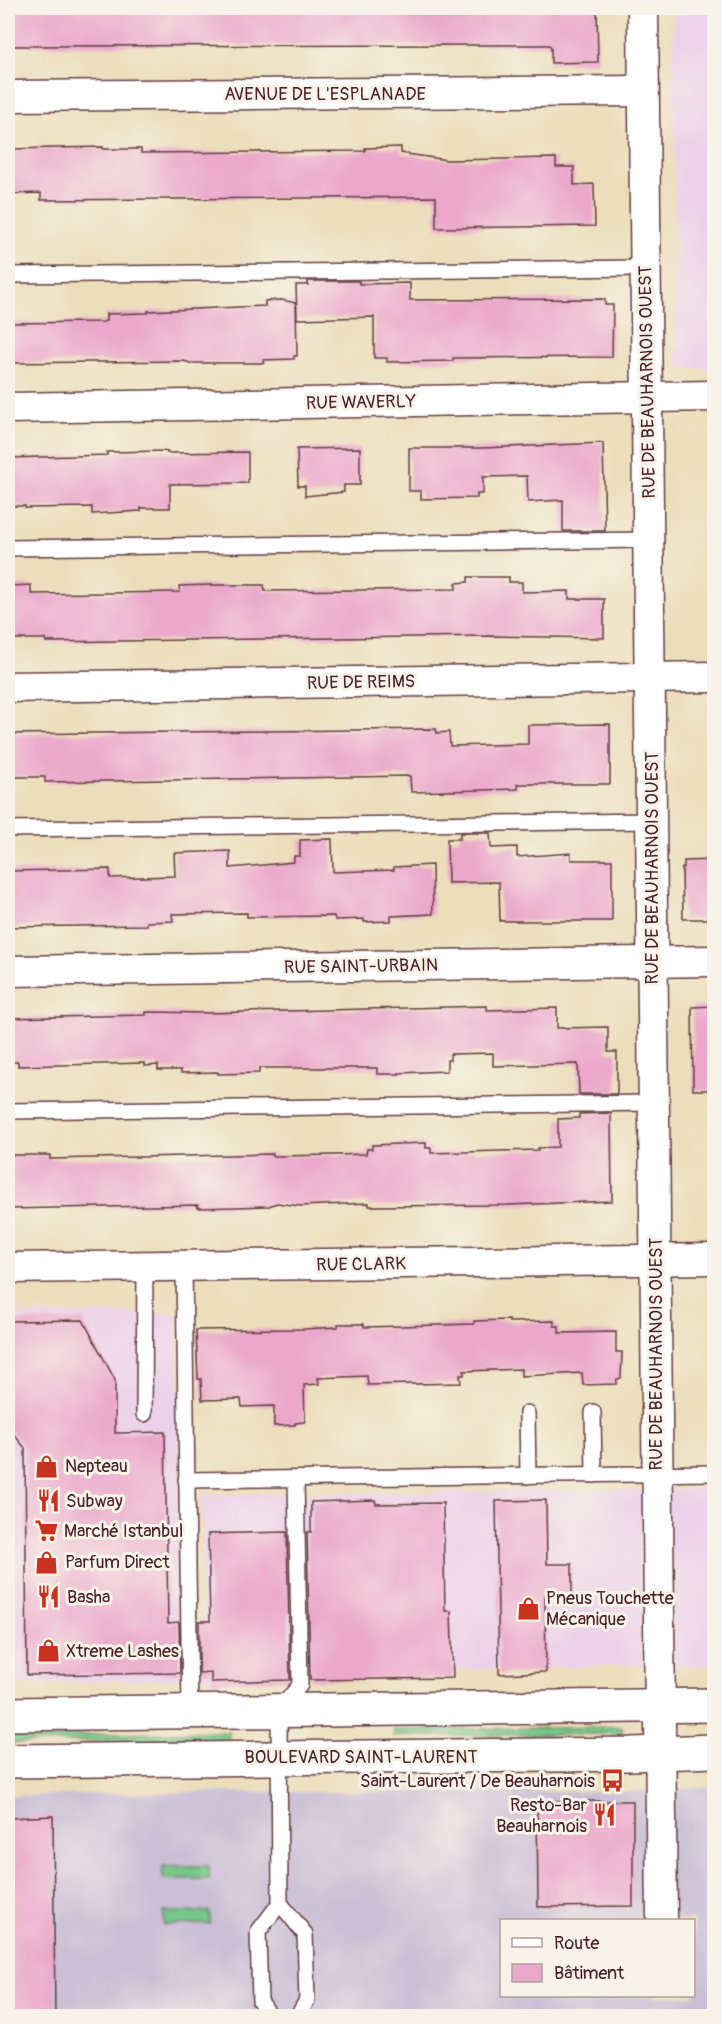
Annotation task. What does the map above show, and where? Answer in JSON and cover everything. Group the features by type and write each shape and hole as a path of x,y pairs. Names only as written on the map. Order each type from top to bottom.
{"main road":[{"name":"BOULEVARD SAINT-LAURENT","path":"8,1761 280,1759 659,1730 714,1705"},
{"name":"BOULEVARD SAINT-LAURENT","path":"8,1714 279,1710 659,1730 714,1751"}],"street":[{"name":"RUE DE BEAUHARNOIS OUEST","path":"643,8 662,1919"},
{"name":"AVENUE DE L'ESPLANADE","path":"8,96 644,91"},
{"name":"RUE WAVERLY","path":"8,408 714,396"},
{"name":"RUE DE REIMS","path":"8,687 714,677"},
{"name":"RUE SAINT-URBAIN","path":"8,970 714,961"},
{"name":"RUE CLARK","path":"8,1268 714,1259"}],"lane":[{"path":"8,275 646,268"},
{"path":"8,548 650,540"},
{"path":"8,829 652,820"},
{"path":"8,1111 654,1103"},
{"path":"144,1414 145,1266"},
{"path":"184,1266 190,1712"},
{"path":"593,1412 594,1475"},
{"path":"527,1413 528,1476"},
{"path":"186,1480 714,1473"},
{"path":"270,2016 260,2001 258,1932 280,1903 279,1710 300,1685 296,1479"},
{"path":"280,1903 305,1934 307,2000 298,2016"}],"shaded area":[{"path":"673,8 714,8 714,368 683,368 677,364"},
{"path":"178,1313 182,1679 8,1684 8,1315"},
{"path":"714,1489 714,1665 621,1665 203,1678 201,1495"},
{"path":"714,1787 714,2016 8,2016 8,1796 198,1792 624,1792"}],"green space":[{"path":"622,1727 622,1734 394,1736 394,1730"},
{"path":"229,1732 229,1739 8,1743 8,1736"},
{"path":"163,1866 209,1866 209,1879 163,1879"},
{"path":"164,1912 210,1912 210,1924 164,1925"}],"building":[{"path":"8,8 597,8 598,62 551,63 549,45 8,46"},
{"path":"103,147 103,149 141,149 141,153 365,151 365,148 401,147 401,153 447,160 556,158 556,167 574,167 574,185 594,184 595,226 436,228 436,197 41,200 41,193 8,194 8,149"},
{"path":"308,281 359,281 359,284 410,283 410,300 605,299 605,305 613,305 612,357 453,358 453,361 387,362 387,358 374,358 374,317 297,319 296,285 308,285"},
{"path":"282,300 296,303 297,356 294,356 294,359 263,360 264,363 190,363 184,361 8,363 8,323 103,322 106,321 106,314 265,306 265,301"},
{"path":"603,443 605,531 563,531 563,500 528,502 527,476 483,477 483,494 477,494 477,498 421,499 421,491 409,491 409,448 483,448"},
{"path":"360,448 360,485 344,485 344,492 305,496 305,486 298,486 297,449"},
{"path":"167,451 167,453 248,452 248,483 170,484 170,508 141,508 141,511 92,514 92,507 8,506 8,458"},
{"path":"468,577 509,577 509,582 522,582 522,592 569,591 569,599 604,599 604,638 490,636 46,642 46,639 8,639 8,586 31,585 31,594 180,592 179,586 209,585 264,585 265,591 456,589 456,583 468,582"},
{"path":"610,724 610,784 517,784 518,789 411,792 410,776 45,782 45,777 8,777 8,734 436,729 437,733 449,732 450,746 528,744 528,725"},
{"path":"460,833 490,833 491,848 517,847 517,857 571,853 571,860 612,860 612,921 500,921 499,882 448,883 447,839 460,839"},
{"path":"332,839 333,872 394,870 394,867 432,865 433,914 391,916 391,921 364,922 364,919 335,920 334,916 247,917 247,913 172,914 173,921 147,922 147,925 8,927 8,871 110,869 110,878 175,876 174,853 230,851 230,868 294,862 294,856 300,856 300,840"},
{"path":"714,860 713,919 683,919 682,868 684,868 684,861"},
{"path":"487,1006 487,1010 557,1008 557,1028 608,1027 608,1052 617,1052 617,1094 579,1094 578,1064 493,1066 493,1053 450,1054 450,1060 447,1060 447,1071 399,1074 377,1074 377,1068 259,1068 259,1073 181,1073 181,1070 158,1070 158,1065 145,1066 145,1063 18,1066 18,1062 8,1062 8,1018 146,1015 146,1012 208,1013"},
{"path":"714,1006 714,1090 693,1090 692,1007"},
{"path":"611,1113 612,1201 507,1205 369,1206 369,1203 300,1206 277,1203 269,1206 198,1208 198,1205 8,1209 8,1155 50,1155 50,1159 273,1154 273,1156 334,1155 366,1154 367,1149 372,1149 372,1145 426,1143 426,1148 431,1148 431,1153 538,1150 538,1148 558,1147 558,1119 579,1118 579,1114"},
{"path":"83,1320 115,1380 115,1433 165,1432 168,1623 179,1622 180,1673 27,1675 25,1448 8,1427 8,1321"},
{"path":"509,1320 509,1322 554,1321 554,1326 559,1326 559,1333 616,1332 616,1352 622,1352 621,1378 617,1379 616,1384 583,1385 582,1373 521,1376 521,1369 464,1371 464,1375 460,1375 461,1383 368,1385 367,1376 318,1378 319,1384 304,1385 305,1422 295,1423 295,1425 274,1426 274,1406 242,1407 241,1399 202,1400 201,1379 198,1379 196,1330 303,1329 338,1327 338,1324 364,1324 364,1327 474,1324 474,1321"},
{"path":"375,1500 376,1504 443,1503 445,1611 451,1611 453,1678 310,1680 307,1532 311,1532 311,1502"},
{"path":"546,1500 547,1564 572,1564 572,1595 545,1596 546,1672 499,1674 496,1501"},
{"path":"287,1532 290,1680 211,1682 211,1672 199,1673 199,1621 210,1621 208,1534"},
{"path":"537,1801 633,1801 633,1906 538,1907"},
{"path":"53,1816 55,2016 8,2016 8,1818"}],"place":[{"name":"Nepteau","path":"47,1466"},
{"name":"Subway","path":"48,1501"},
{"name":"Marché Istanbul","path":"46,1531"},
{"name":"Parfum Direct","path":"47,1562"},
{"name":"Basha","path":"49,1597"},
{"name":"Pneus Touchette Mécanique","path":"528,1608"},
{"name":"Xtreme Lashes","path":"48,1651"},
{"name":"Saint-Laurent / De Beauharnois","path":"613,1781"},
{"name":"Resto-Bar Beauharnois","path":"605,1815"}]}
